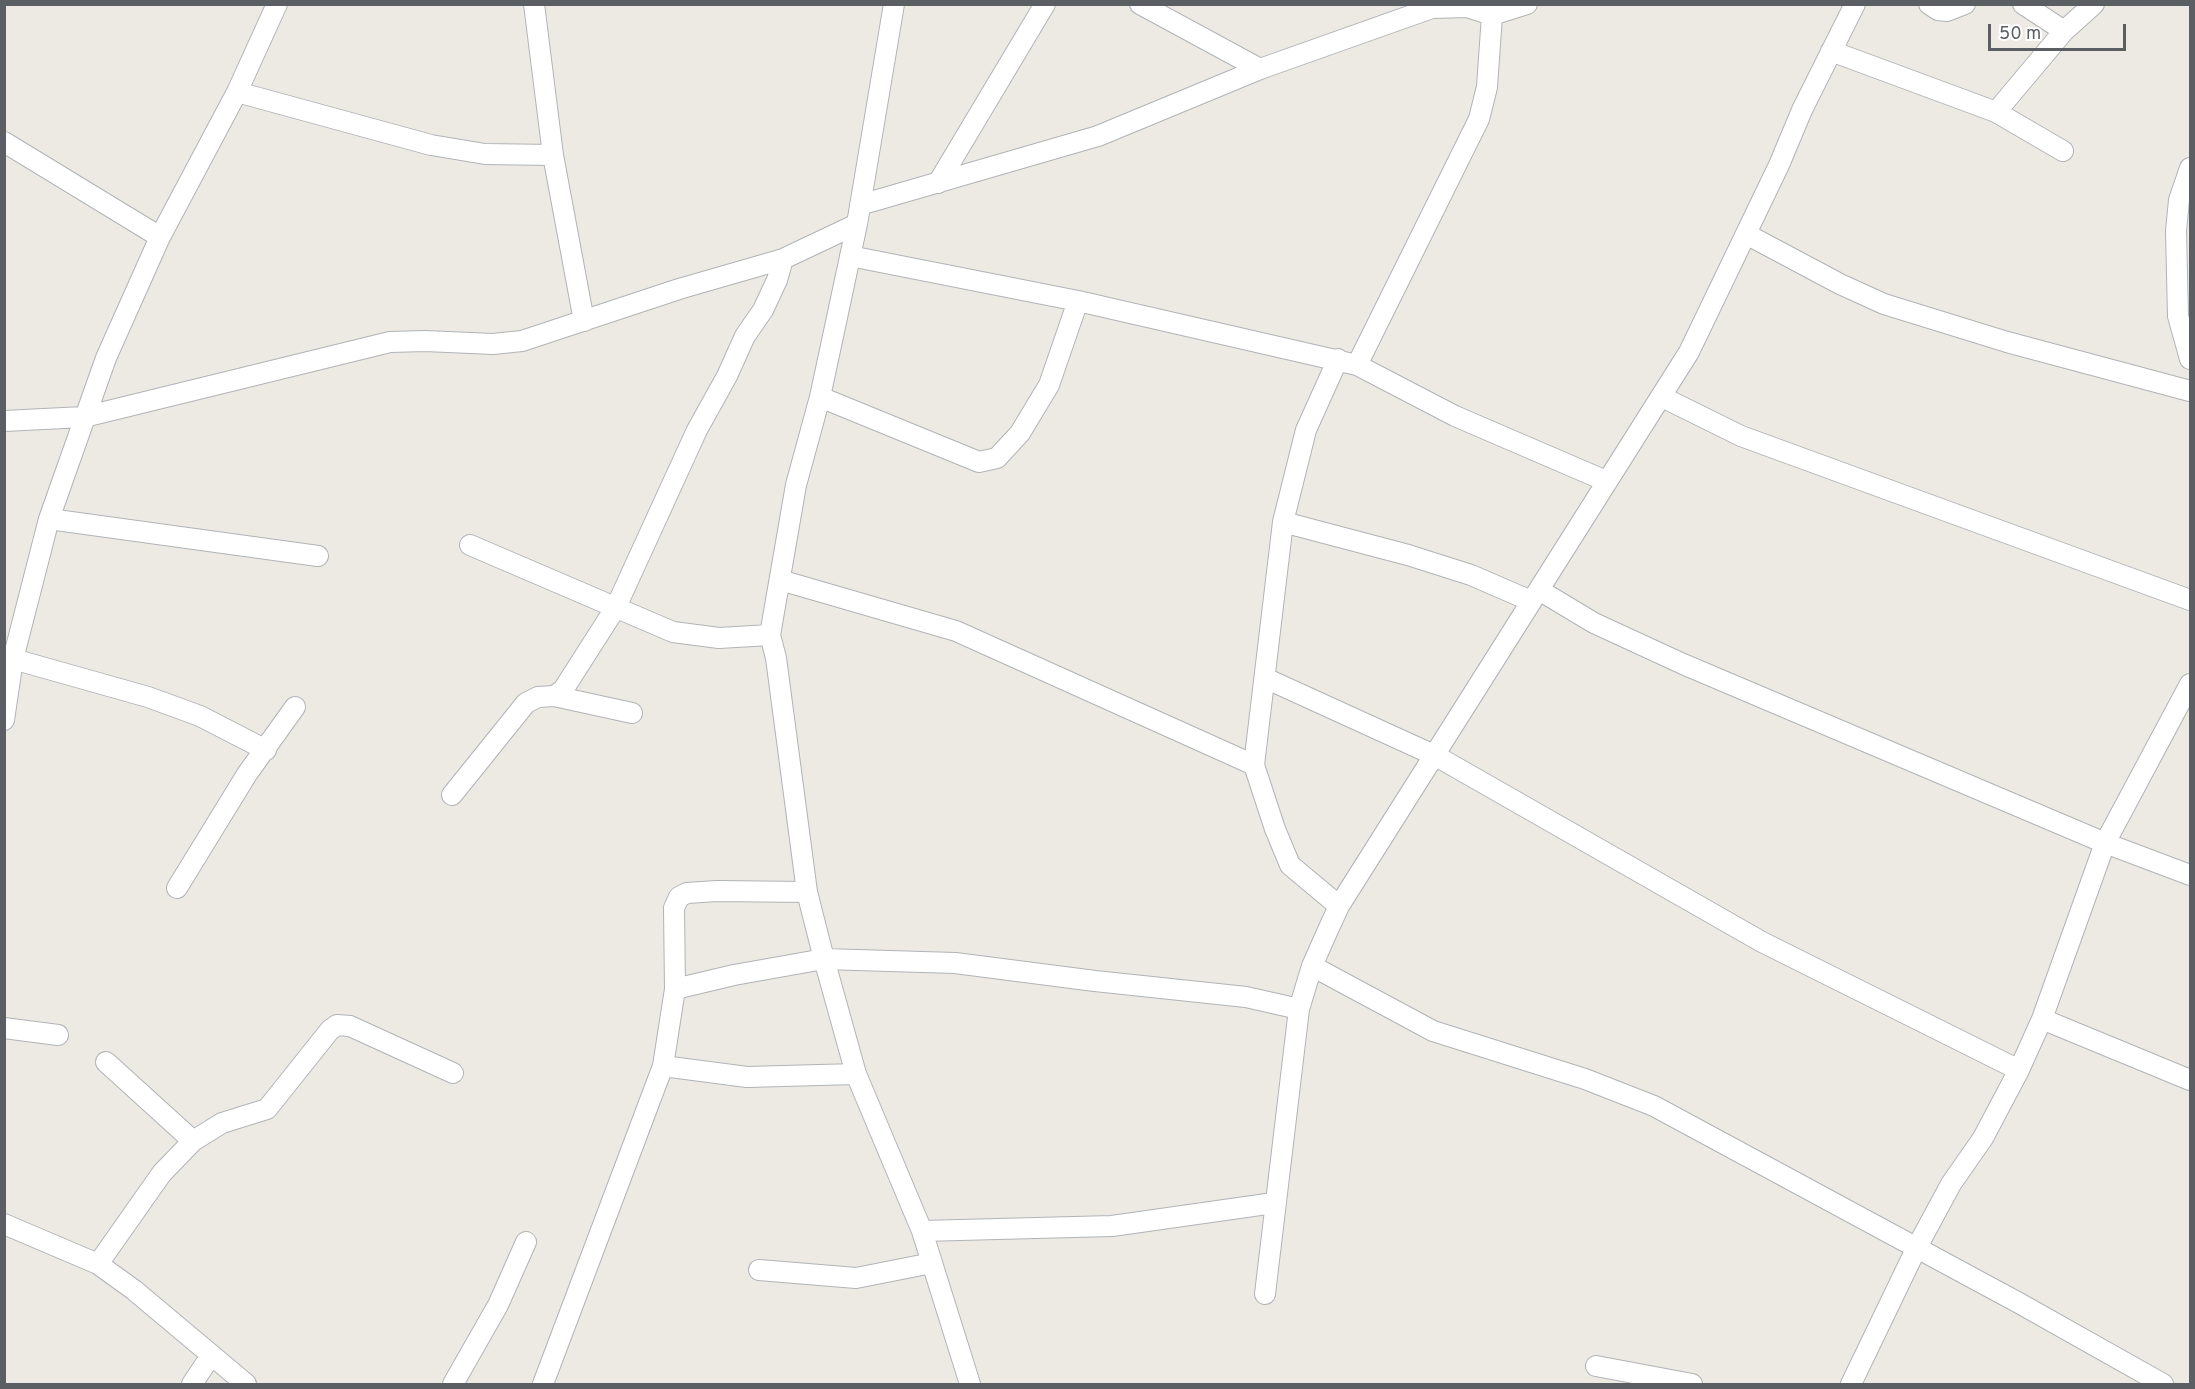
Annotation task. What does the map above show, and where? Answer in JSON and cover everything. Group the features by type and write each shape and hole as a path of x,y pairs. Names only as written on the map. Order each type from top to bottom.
{"street":[{"path":"4,720 13,659 50,519 106,358 160,237 237,93 277,4"},
{"path":"534,4 553,155 584,321"},
{"path":"894,4 850,256 820,397 796,485 770,635 776,658 807,891 824,959 856,1074 921,1231 970,1384"},
{"path":"938,183 1045,4"},
{"path":"1140,4 1260,69"},
{"path":"4,421 84,417 390,342 493,344 522,341 783,259 858,215 938,183 1098,136 1260,69 1434,6 1467,7 1492,15 1527,4"},
{"path":"1265,1294 1274,1203 1299,1009 1312,966 1339,906 1436,756 1606,481 1689,352 1855,4"},
{"path":"1929,4 1938,10 1947,11 1965,4"},
{"path":"2023,4 2064,31"},
{"path":"1996,112 2064,31 2094,4"},
{"path":"1357,365 1479,120 1488,87 1492,15"},
{"path":"1831,51 1996,112 2063,151"},
{"path":"237,93 431,145 485,154 553,155"},
{"path":"4,142 160,237"},
{"path":"2190,168 2179,200 2176,231 2178,316 2190,359"},
{"path":"1746,234 1840,285 1884,304 2007,342 2190,392"},
{"path":"850,256 1077,301 1338,359 1357,365 1455,416 1606,481"},
{"path":"554,696 563,690 616,607 693,438 727,376 745,336 773,290 783,259"},
{"path":"820,397 979,462 997,458 1020,433 1049,385 1077,301"},
{"path":"1338,359 1306,430 1283,522 1254,765 1275,829 1290,865 1339,906"},
{"path":"1662,397 1741,436 2190,600"},
{"path":"50,519 318,556"},
{"path":"1283,522 1408,555 1535,596 1644,647 2105,843 2190,876"},
{"path":"470,545 673,632 719,639 770,635"},
{"path":"780,580 956,631 1254,765"},
{"path":"13,659 159,701 200,716 266,750"},
{"path":"1265,678 1436,756 1762,942 2019,1070"},
{"path":"1851,1384 1917,1247 1952,1184 1983,1138 2019,1070 2042,1019 2105,843 2190,684"},
{"path":"452,795 526,703 538,697 554,696 633,713"},
{"path":"177,888 247,774 295,707"},
{"path":"543,1384 663,1066 675,989 674,908 679,897 687,893 717,891 807,891"},
{"path":"675,989 734,975 824,959 955,963 1246,997 1299,1009"},
{"path":"1312,966 1433,1031 1585,1079 1654,1106 1917,1247 2163,1384"},
{"path":"2042,1019 2190,1080"},
{"path":"98,1264 162,1173 193,1141 222,1123 267,1109 330,1030 337,1025 350,1026 453,1073"},
{"path":"4,1028 58,1035"},
{"path":"106,1062 193,1141"},
{"path":"663,1066 747,1077 856,1074"},
{"path":"921,1231 1112,1226 1274,1203"},
{"path":"4,1224 98,1264 134,1290 210,1357 246,1384"},
{"path":"453,1384 498,1305 526,1242"},
{"path":"759,1270 856,1278 932,1263"},
{"path":"192,1384 210,1357"},
{"path":"1596,1366 1692,1384"}]}
